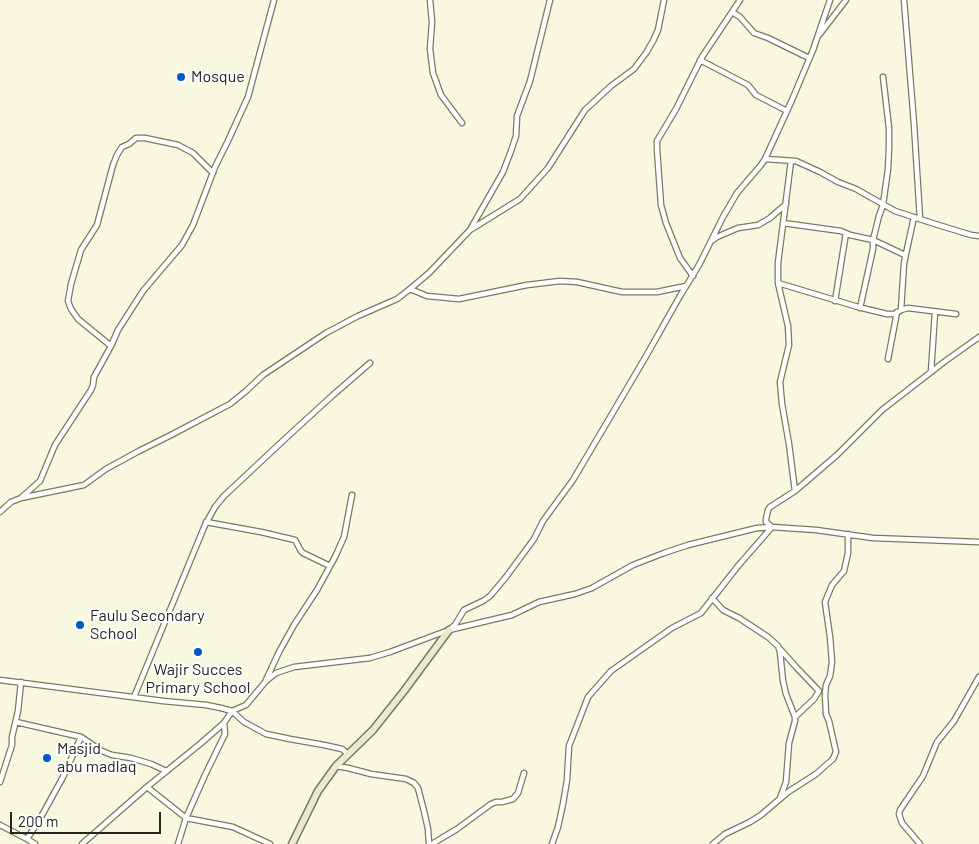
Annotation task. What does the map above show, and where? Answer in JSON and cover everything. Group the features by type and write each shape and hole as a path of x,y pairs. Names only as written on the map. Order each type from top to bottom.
{"street":[{"path":"21,498 40,481 55,445 91,390 94,377 118,330 143,291 182,245 248,98 274,0"},
{"path":"430,0 432,22 430,49 433,73 441,95 462,123"},
{"path":"0,512 10,502 21,498 84,485 106,469 230,404 263,375 326,333 397,298 429,273 470,230 503,172 512,151 518,116 530,81 550,0"},
{"path":"470,230 520,199 548,168 585,110 611,86 634,69 653,42 658,30 664,0"},
{"path":"693,276 680,258 661,205 657,141 700,60 740,0"},
{"path":"292,844 318,791 336,766 373,730 404,692 449,630 455,625 464,610 490,596 506,578 534,539 543,521 573,480 693,276 723,216 737,193 765,159 817,39 830,0"},
{"path":"817,39 846,0"},
{"path":"904,0 920,219"},
{"path":"732,12 740,17 754,33 809,58"},
{"path":"700,60 748,84 756,95 787,111"},
{"path":"860,308 878,216 883,205 890,148 883,78"},
{"path":"111,346 78,319 68,301 81,250 97,225 117,155 122,147 136,138 145,138 178,145 193,153 213,173"},
{"path":"765,159 796,161 856,189 895,211 979,236"},
{"path":"791,161 778,263 778,283 788,326 789,345 780,382 795,491"},
{"path":"708,247 714,239 722,234 738,228 758,225 786,204"},
{"path":"888,359 899,311 905,255 914,217"},
{"path":"783,223 846,233 873,240 905,255"},
{"path":"835,301 846,233"},
{"path":"410,289 427,296 459,299 527,285 560,281 577,282 622,292 657,292 686,286"},
{"path":"778,283 835,301 887,314 895,314 908,308 956,314"},
{"path":"931,372 935,312"},
{"path":"772,527 766,522 770,507 795,491 836,455 882,410 979,337"},
{"path":"134,697 206,522 215,506 332,395 370,363"},
{"path":"266,681 279,652 317,590 344,537 352,495"},
{"path":"206,522 296,540 303,553 330,566"},
{"path":"552,844 563,804 570,746 588,697 611,671 672,628 700,613 772,527"},
{"path":"82,844 224,723 232,712 246,705 266,681 276,673 294,667 370,658 390,652 449,630 512,615 539,602 592,588 634,565 688,545 757,528 772,527 816,530 873,538 979,542"},
{"path":"713,844 725,834 750,822 788,792 816,774 832,759 836,752 826,714 826,685 830,676 832,662 824,602 832,584 844,571 848,553 848,534"},
{"path":"712,598 723,610 768,637 819,690"},
{"path":"778,646 786,694 795,717 789,743 786,782 779,799"},
{"path":"920,844 902,823 899,814 900,810 922,776 938,742 954,721 979,677"},
{"path":"0,680 206,705 232,712 244,722 266,734 342,749 348,754"},
{"path":"0,782 12,745 21,682"},
{"path":"795,717 814,699 819,690 826,685"},
{"path":"16,722 81,737 102,751 151,764 166,771"},
{"path":"178,844 186,818 225,734 224,723"},
{"path":"28,839 62,777 81,737"},
{"path":"336,766 406,779 414,783 418,788 424,811 428,829 428,844"},
{"path":"432,844 457,829 491,804 513,799 518,793 524,773"},
{"path":"147,787 186,818 233,827 270,844"},
{"path":"0,824 35,844"}],"place":[{"name":"Mosque","path":"181,77"},
{"name":"Faulu Secondary School","path":"80,625"},
{"name":"Wajir Succes Primary School","path":"198,652"},
{"name":"Masjid abu madlaq","path":"47,758"}]}
